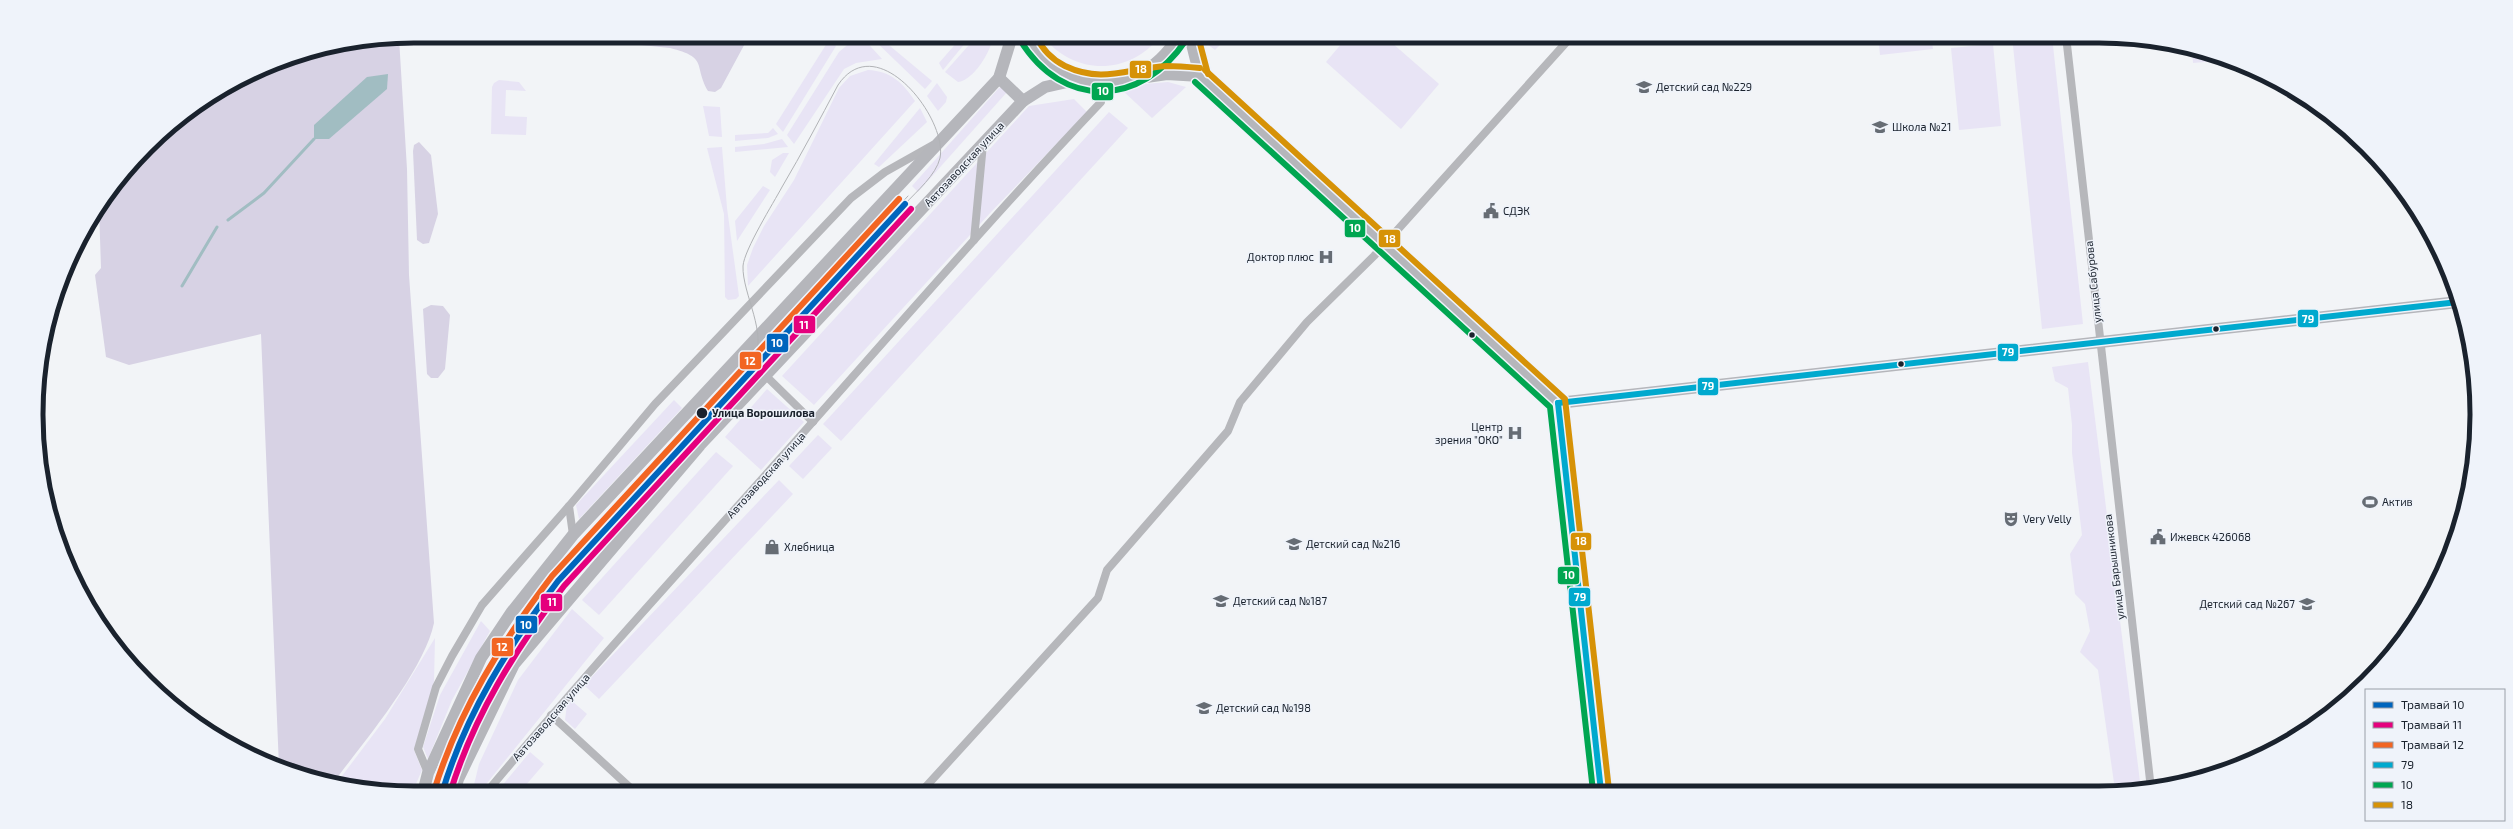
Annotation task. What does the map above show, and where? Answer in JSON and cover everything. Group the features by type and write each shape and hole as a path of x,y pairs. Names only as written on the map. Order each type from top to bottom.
{"main road":[{"path":"425,786 428,773 481,658 511,613 572,535 999,78 1010,43"},
{"path":"1030,43 1034,52 1053,69 1076,80 1098,84 1167,74 1200,76"},
{"path":"1131,79 1151,68 1168,53 1174,43"},
{"path":"1192,43 1200,76 1558,403 1600,786"},
{"path":"999,78 1023,101"},
{"name":"Автозаводская улица","path":"456,786 514,664 700,445 764,375 1023,101 1045,87 1076,80"},
{"path":"1558,403 2100,344 2452,303"}],"street":[{"path":"926,786 1098,598 1107,570 1228,431 1240,402 1307,322 1384,244 1566,43"},
{"name":"улица Сабурова","path":"2067,43 2100,344"},
{"name":"Автозаводская улица","path":"492,786 552,715 974,240 1101,102 1098,84"},
{"path":"428,773 418,749 436,687 452,656 482,605 569,506 655,404 851,198 885,172 944,138"},
{"path":"974,240 983,144"},
{"name":"улица Барышникова","path":"2100,344 2150,782"},
{"path":"764,375 812,422"},
{"path":"569,506 572,535"},
{"path":"552,715 628,786"}],"shaded area":[{"path":"622,43 745,43 721,88 715,92 708,91 698,63 695,59 690,55 670,48"},
{"path":"827,43 832,43 836,46 783,132 776,124"},
{"path":"850,43 867,43 882,59 856,63 844,69 794,144 787,135 839,52"},
{"path":"877,43 886,43 932,81 925,89"},
{"path":"956,43 965,43 943,70 939,63"},
{"path":"971,43 992,43 981,64 964,80 958,82 945,72"},
{"path":"1049,43 1154,43 1148,49 1133,58 1118,64 1102,66 1085,64 1070,58 1055,49"},
{"path":"1206,43 1222,43 1215,50"},
{"path":"1342,43 1392,43 1439,84 1401,129 1326,62"},
{"path":"1879,43 1932,43 1933,49 1880,55"},
{"path":"2013,43 2053,43 2083,324 2042,329"},
{"path":"399,44 407,169 409,275 434,623 428,642 406,684 376,727 337,778 279,760 261,334 129,365 106,357 95,275 101,268 99,219 120,188 135,170 170,135 188,120 229,93 272,71 342,50 366,46"},
{"path":"1993,44 2001,126 1959,130 1951,48"},
{"path":"2192,55 2212,61 2193,63"},
{"path":"868,70 883,73 896,79 915,101 748,286 747,265 753,248 764,226 794,180 839,88 850,76"},
{"path":"499,80 519,82 526,91 506,90 505,116 527,117 526,135 491,134 492,87 494,83"},
{"path":"1168,82 1186,87 1152,118 1121,89 1133,85"},
{"path":"937,83 947,97 946,102 938,111 927,96"},
{"path":"1004,87 1007,92 918,192 912,186 999,88"},
{"path":"1074,99 1087,112 992,211 814,405 782,376 1029,106"},
{"path":"703,106 720,107 722,137 709,136"},
{"path":"920,108 927,122 879,167 874,164"},
{"path":"1109,112 1128,128 841,441 823,424"},
{"path":"773,128 778,134 768,138 735,141 735,135 768,133"},
{"path":"782,139 788,147 735,152 735,147 764,144"},
{"path":"419,142 431,155 438,214 429,243 423,244 417,240 413,151 414,145"},
{"path":"722,147 727,208 739,296 736,299 728,300 725,297 724,214 707,148"},
{"path":"783,153 789,153 775,177 770,172 772,160"},
{"path":"763,186 770,190 737,241 735,221"},
{"path":"431,305 443,306 450,315 445,369 438,378 431,378 427,374 423,309"},
{"path":"2088,362 2140,784 2114,785 2098,670 2080,652 2090,631 2085,604 2075,594 2070,554 2082,535 2072,453 2072,425 2068,388 2055,381 2052,367"},
{"path":"767,389 804,422 761,470 725,437"},
{"path":"674,400 682,408 579,519 576,505"},
{"path":"818,435 832,448 803,479 789,466"},
{"path":"716,452 733,466 599,615 582,600"},
{"path":"779,480 793,494 599,699 584,685"},
{"path":"572,609 604,638 485,786 474,786 479,764 518,680"},
{"path":"481,621 490,631 452,700 428,759 423,747 440,695"},
{"path":"435,638 434,682 414,750 422,770 415,786 366,783 340,779 385,719"},
{"path":"572,701 587,714 575,729 565,720 567,704"},
{"path":"530,752 544,764 525,786 502,786"}],"water":[{"path":"388,74 387,89 329,139 314,139 314,125 367,77"}],"waterway":[{"path":"228,220 264,193 314,139"},
{"path":"182,286 217,227"}],"tram line":[{"path":"704,415 753,361 757,351 757,327 746,289 743,266 748,249 838,85 854,70 872,66 890,72 907,85 922,102 933,122 940,141 940,158 938,164 935,171 905,204"},
{"path":"761,360 768,347 908,196"},
{"name":"12","path":"436,786 456,733 483,678 516,626 552,576 899,199"},
{"name":"10","path":"444,786 463,735 490,682 522,631 558,581 905,204"},
{"name":"11","path":"452,786 471,737 498,684 529,634 564,586 911,209"}],"transit line":[{"name":"10","path":"1022,43 1038,63 1058,79 1080,88 1102,91 1125,88 1147,78 1168,62 1184,43"},
{"name":"18","path":"1040,43 1055,60 1065,66 1091,74 1116,74 1167,66 1200,68"},
{"name":"18","path":"1200,43 1208,74"},
{"name":"18","path":"1205,70 1565,399 1609,786"},
{"name":"10","path":"1195,82 1550,407 1592,786"},
{"name":"79","path":"1558,403 2452,303"},
{"name":"79","path":"1558,403 1600,786"}],"place":[{"name":"Детский сад №229","path":"1644,87"},
{"name":"Школа №21","path":"1880,127"},
{"name":"СДЭК","path":"1491,211"},
{"name":"Доктор плюс","path":"1326,257"},
{"name":"Улица Ворошилова","path":"702,413"},
{"name":"Центр зрения \"ОКО\"","path":"1515,433"},
{"name":"Актив","path":"2370,502"},
{"name":"Very Velly","path":"2011,519"},
{"name":"Ижевск 426068","path":"2158,537"},
{"name":"Детский сад №216","path":"1294,544"},
{"name":"Хлебница","path":"772,547"},
{"name":"Детский сад №187","path":"1221,601"},
{"name":"Детский сад №267","path":"2307,604"},
{"name":"Детский сад №198","path":"1204,708"}]}
